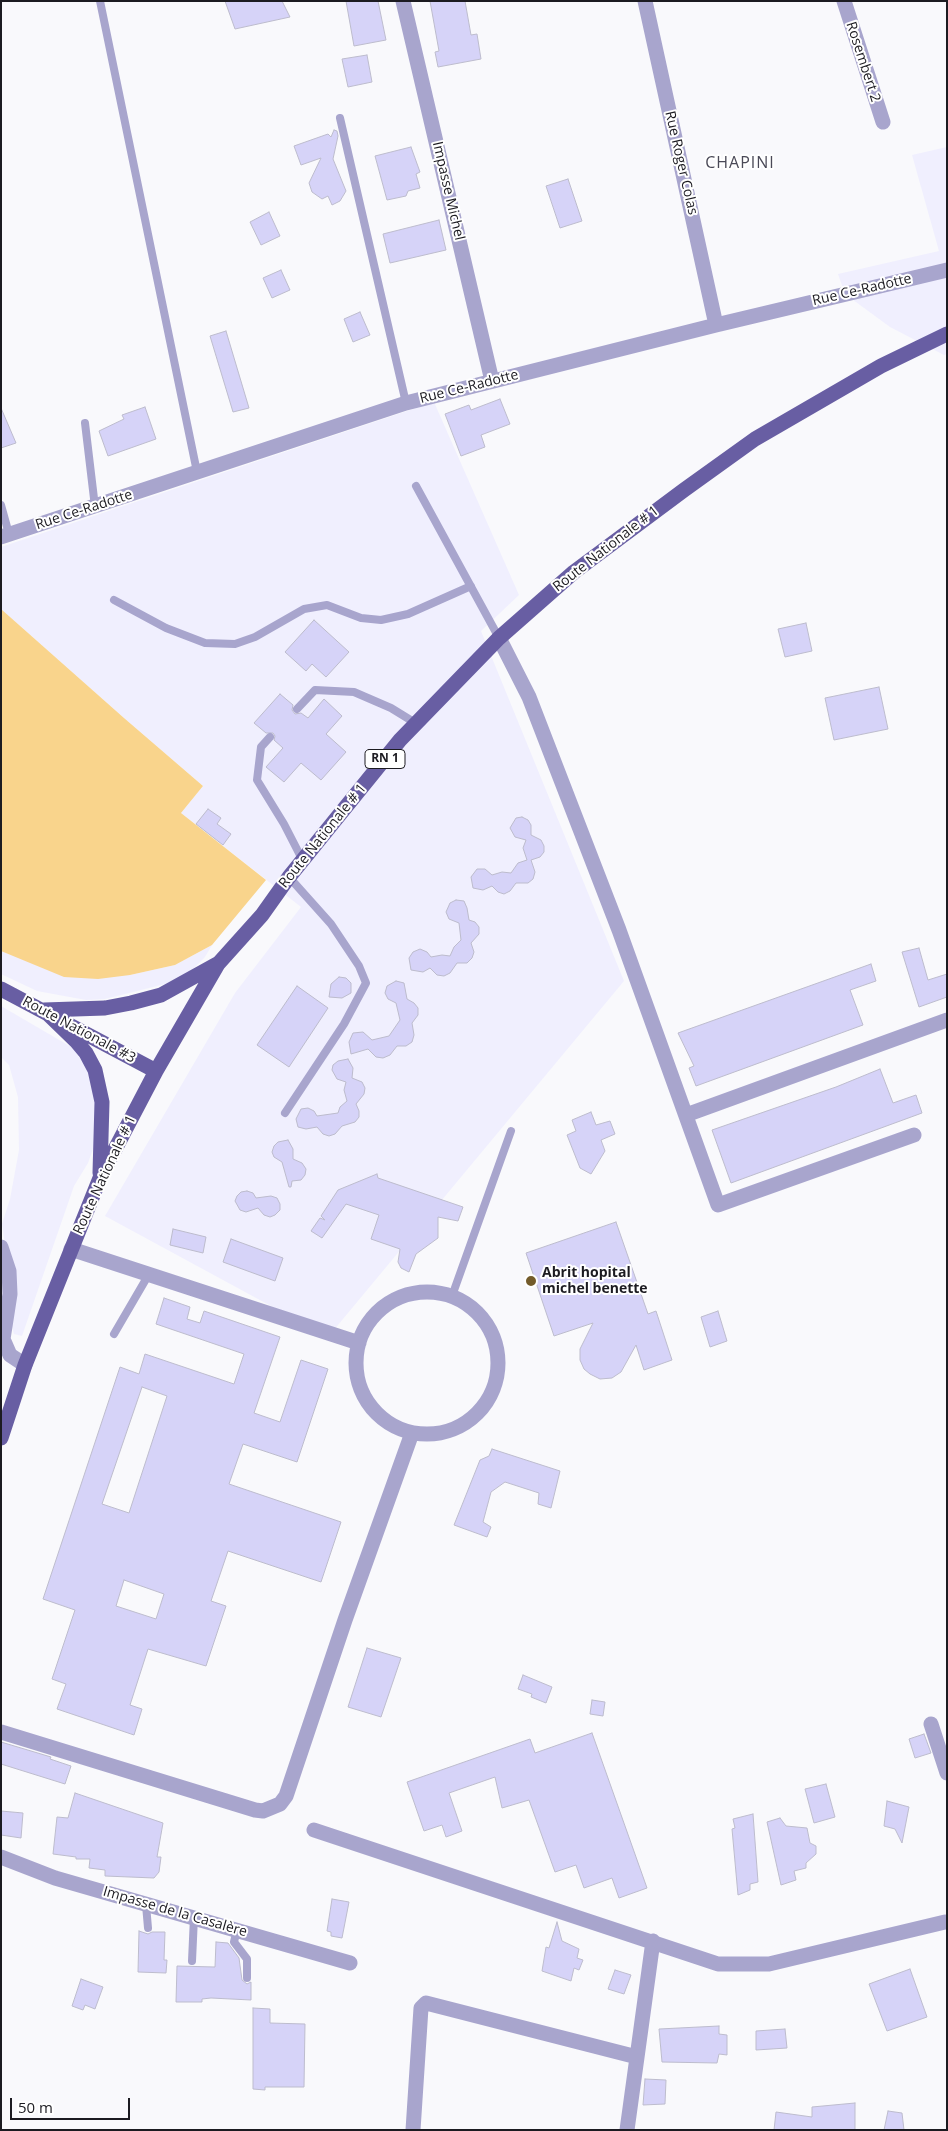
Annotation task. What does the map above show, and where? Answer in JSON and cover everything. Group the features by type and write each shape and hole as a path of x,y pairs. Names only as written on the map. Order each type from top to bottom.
{"main road":[{"name":"Route Nationale # 1","path":"1,1438 25,1365 100,1178 156,1071 218,964 262,915 289,877 400,740 498,638 574,572 755,439 881,366 947,334"},
{"path":"44,1010 105,1008 146,999 161,995 218,964"},
{"name":"Route Nationale #3","path":"1,989 44,1010 156,1071"},
{"path":"44,1010 76,1041 86,1053 95,1070 102,1102 100,1178"}],"street":[{"name":"Impasse Michel","path":"404,1 492,382"},
{"name":"Rue Roger Colas","path":"645,1 716,325"},
{"name":"Rosembert 2","path":"844,1 883,122"},
{"name":"Rue Ce-Radotte","path":"5,535 95,507 406,403 716,325 947,270"},
{"path":"498,638 529,697 619,930 718,1205 914,1135"},
{"path":"686,1115 947,1020"},
{"path":"1,1247 9,1271 10,1294 3,1339 10,1355 25,1365"},
{"path":"71,1249 359,1343"},
{"path":"429,1292 452,1296 472,1308 488,1326 497,1348 498,1372 491,1394 478,1414 459,1427 436,1434 412,1432 391,1424 373,1409 361,1388 356,1366 359,1343 369,1322 385,1305 406,1295 429,1292"},
{"path":"1,1732 255,1810 263,1811 280,1804 286,1796 345,1620 412,1432"},
{"path":"931,1724 947,1773"},
{"path":"314,1830 718,1964 747,1966 769,1964 945,1922"},
{"name":"Impasse de la Casalère","path":"1,1857 55,1878 350,1963"},
{"path":"627,2130 652,1941"},
{"path":"412,2130 421,2008 426,2003 637,2057"}],"lane":[{"path":"100,1 197,472"},
{"path":"340,118 406,403"},
{"path":"85,423 95,507"},
{"path":"416,486 498,638"},
{"path":"1,505 5,535"},
{"path":"114,600 166,628 205,643 235,644 255,637 304,609 327,605 361,618 381,620 408,614 471,586"},
{"path":"297,709 315,690 354,692 391,708 416,724"},
{"path":"270,737 261,747 257,780 284,824 303,861"},
{"path":"285,1113 344,1024 366,983 359,966 331,924 289,877"},
{"path":"452,1296 511,1131"},
{"path":"114,1334 149,1274"},
{"path":"146,1904 148,1928"},
{"path":"192,1961 194,1917"},
{"path":"237,1929 234,1942 247,1958 247,1978"}],"shaded area":[{"path":"947,147 947,354 944,355 890,327 845,294 838,274 939,251 912,155"},
{"path":"434,402 519,595 481,631 624,981 328,1337 105,1216 235,993 301,907 181,813 203,786 1,609 1,547"},
{"path":"1,609 203,786 181,813 266,880 212,945 175,965 130,975 98,979 64,977 1,951"},
{"path":"212,945 205,957 190,972 165,984 105,999 86,1000 37,991 1,974 1,951 15,956 130,975 175,965"},
{"path":"1,1006 73,1048 87,1068 95,1095 97,1138 88,1163 74,1186 22,1336 14,1334 10,1320 1,1318 1,1247 5,1244 2,1224 10,1199 19,1150 18,1097 9,1065 1,1057"}],"building":[{"path":"225,1 282,1 290,17 235,29"},
{"path":"346,1 378,1 386,40 354,46"},
{"path":"430,1 465,1 471,35 477,34 481,59 438,67 435,52 439,51"},
{"path":"367,55 372,82 348,87 342,59"},
{"path":"334,130 337,131 338,136 333,159 346,191 340,201 332,205 328,196 322,199 312,192 309,183 321,158 301,165 294,146 328,134 331,137"},
{"path":"411,147 420,172 416,174 420,188 408,191 406,196 387,200 375,156"},
{"path":"568,179 582,221 560,228 546,186"},
{"path":"269,212 280,236 261,245 250,222"},
{"path":"439,220 446,250 390,263 383,234"},
{"path":"281,270 290,290 272,298 263,278"},
{"path":"360,312 370,335 353,342 344,319"},
{"path":"226,331 249,408 233,412 210,336"},
{"path":"500,399 510,424 481,435 485,447 461,456 445,414 469,405 471,410"},
{"path":"145,407 156,439 108,456 99,431 124,419 122,415"},
{"path":"1,408 16,443 1,448"},
{"path":"314,620 349,652 326,677 312,664 306,671 285,652"},
{"path":"806,623 812,651 785,657 778,629"},
{"path":"879,687 888,729 834,740 825,698"},
{"path":"280,694 293,705 292,710 295,714 301,713 308,718 324,699 342,716 326,734 346,752 321,780 301,763 284,782 266,767 283,748 274,740 275,736 273,733 266,733 254,723"},
{"path":"208,809 221,818 217,824 231,834 223,845 196,824"},
{"path":"522,817 528,820 531,825 531,835 541,840 544,846 544,852 540,857 531,860 535,872 533,879 528,883 516,883 510,891 504,894 498,892 492,886 483,890 473,888 471,877 477,869 485,869 492,875 502,872 511,873 518,863 527,860 523,848 526,840 515,837 510,828 516,818"},
{"path":"456,900 464,901 469,920 475,922 479,927 479,934 471,943 474,952 472,958 467,963 457,963 450,973 444,976 437,975 430,968 423,972 411,970 409,958 413,952 420,949 427,952 431,957 450,956 454,947 461,940 459,923 449,919 446,912 450,903"},
{"path":"919,948 928,980 947,974 947,997 919,1007 902,952"},
{"path":"871,964 876,981 850,990 863,1025 696,1086 689,1068 694,1066 678,1033"},
{"path":"339,977 346,978 351,983 351,993 342,998 329,997 331,984"},
{"path":"396,981 404,983 407,999 418,1008 418,1015 412,1023 414,1035 412,1042 406,1046 397,1046 390,1055 383,1058 376,1057 368,1049 351,1054 349,1042 353,1033 363,1032 372,1040 389,1036 400,1020 396,1003 388,999 385,993 387,986"},
{"path":"297,986 328,1008 289,1067 257,1045"},
{"path":"348,1059 353,1068 352,1078 362,1082 365,1088 364,1094 356,1104 359,1117 355,1122 342,1126 335,1134 329,1136 323,1134 317,1127 306,1129 298,1127 296,1119 301,1109 308,1108 314,1111 317,1116 338,1113 340,1107 347,1101 344,1090 346,1082 337,1079 332,1070 333,1065 338,1061"},
{"path":"880,1069 893,1103 916,1095 922,1113 731,1183 712,1130 836,1087"},
{"path":"591,1112 596,1125 610,1121 615,1134 601,1140 605,1151 591,1174 580,1168 567,1135 576,1131 572,1120"},
{"path":"288,1140 293,1149 293,1159 302,1163 306,1169 305,1175 301,1180 292,1181 291,1187 289,1187 282,1162 274,1157 272,1152 278,1142"},
{"path":"377,1174 378,1178 463,1207 458,1221 438,1217 438,1238 416,1254 409,1272 401,1268 398,1262 400,1249 371,1239 379,1215 346,1204 322,1238 311,1231 320,1218 325,1220 321,1216 338,1190"},
{"path":"241,1192 253,1193 256,1198 271,1196 277,1198 280,1210 270,1217 264,1215 258,1208 246,1212 240,1210 235,1201"},
{"path":"616,1222 648,1314 656,1311 672,1360 644,1370 636,1345 621,1372 612,1378 600,1379 584,1369 580,1360 580,1349 593,1323 554,1336 526,1253"},
{"path":"173,1229 206,1237 203,1253 170,1245"},
{"path":"231,1239 283,1258 275,1281 223,1262"},
{"path":"164,1298 190,1307 187,1319 200,1323 204,1311 280,1337 254,1413 280,1422 301,1360 328,1369 297,1462 243,1444 229,1484 341,1522 321,1582 228,1551 211,1601 226,1606 206,1666 148,1649 130,1705 142,1709 134,1735 57,1709 66,1684 52,1679 75,1610 43,1599 120,1367 139,1374 145,1354 234,1384 244,1354 156,1324","holes":["142,1387 167,1396 129,1513 102,1504","124,1580 164,1594 156,1619 116,1606"]},
{"path":"718,1311 727,1341 710,1347 701,1317"},
{"path":"492,1449 560,1471 551,1508 538,1504 539,1493 505,1482 491,1492 483,1522 491,1527 487,1537 454,1525 480,1460 489,1456"},
{"path":"367,1648 401,1658 381,1717 348,1707"},
{"path":"523,1675 552,1687 546,1703 531,1697 532,1694 518,1689"},
{"path":"592,1700 605,1702 603,1716 590,1714"},
{"path":"592,1733 647,1888 619,1898 612,1878 584,1888 576,1865 555,1872 529,1800 502,1808 495,1777 449,1793 462,1831 446,1837 442,1825 424,1831 407,1782 530,1739 535,1753"},
{"path":"924,1734 931,1753 915,1758 909,1739"},
{"path":"1,1742 51,1757 50,1759 71,1766 65,1784 1,1764"},
{"path":"826,1784 835,1817 814,1823 805,1789"},
{"path":"75,1793 163,1823 157,1857 161,1857 159,1872 154,1878 105,1876 105,1870 89,1868 90,1859 76,1859 76,1857 53,1854 57,1817 68,1818"},
{"path":"887,1801 909,1807 902,1843 895,1829 884,1826"},
{"path":"1,1811 23,1813 21,1838 1,1835"},
{"path":"753,1814 758,1882 750,1884 750,1890 738,1895 732,1829 735,1828 733,1819"},
{"path":"780,1818 786,1826 807,1828 810,1843 816,1846 816,1854 806,1863 806,1868 794,1871 796,1880 781,1885 767,1822"},
{"path":"332,1899 349,1902 342,1938 331,1936 331,1932 327,1931"},
{"path":"557,1922 562,1941 579,1949 577,1958 583,1960 579,1970 574,1968 571,1981 542,1971 546,1947 549,1948"},
{"path":"139,1931 148,1934 152,1932 165,1932 164,1960 167,1960 166,1973 138,1972"},
{"path":"216,1942 228,1943 239,1958 242,1980 247,1984 251,1982 251,2000 211,1998 202,1999 202,2002 176,2002 177,1966 215,1967"},
{"path":"910,1969 927,2017 887,2031 869,1984"},
{"path":"615,1970 631,1975 624,1994 608,1989"},
{"path":"81,1979 103,1987 95,2009 85,2005 83,2010 72,2006"},
{"path":"253,2008 270,2009 270,2023 305,2024 304,2087 265,2087 265,2090 253,2089"},
{"path":"719,2026 719,2034 727,2035 727,2055 719,2054 717,2063 662,2062 659,2029"},
{"path":"785,2029 787,2048 756,2050 756,2031"},
{"path":"645,2079 666,2080 665,2104 643,2105"},
{"path":"855,2103 855,2130 774,2130 776,2112 812,2117 812,2107"},
{"path":"888,2111 902,2113 904,2130 884,2130"}],"place":[{"name":"Abrit hopital michel benette","path":"531,1281"}],"district":[{"name":"CHAPINI","path":"740,163"}]}
